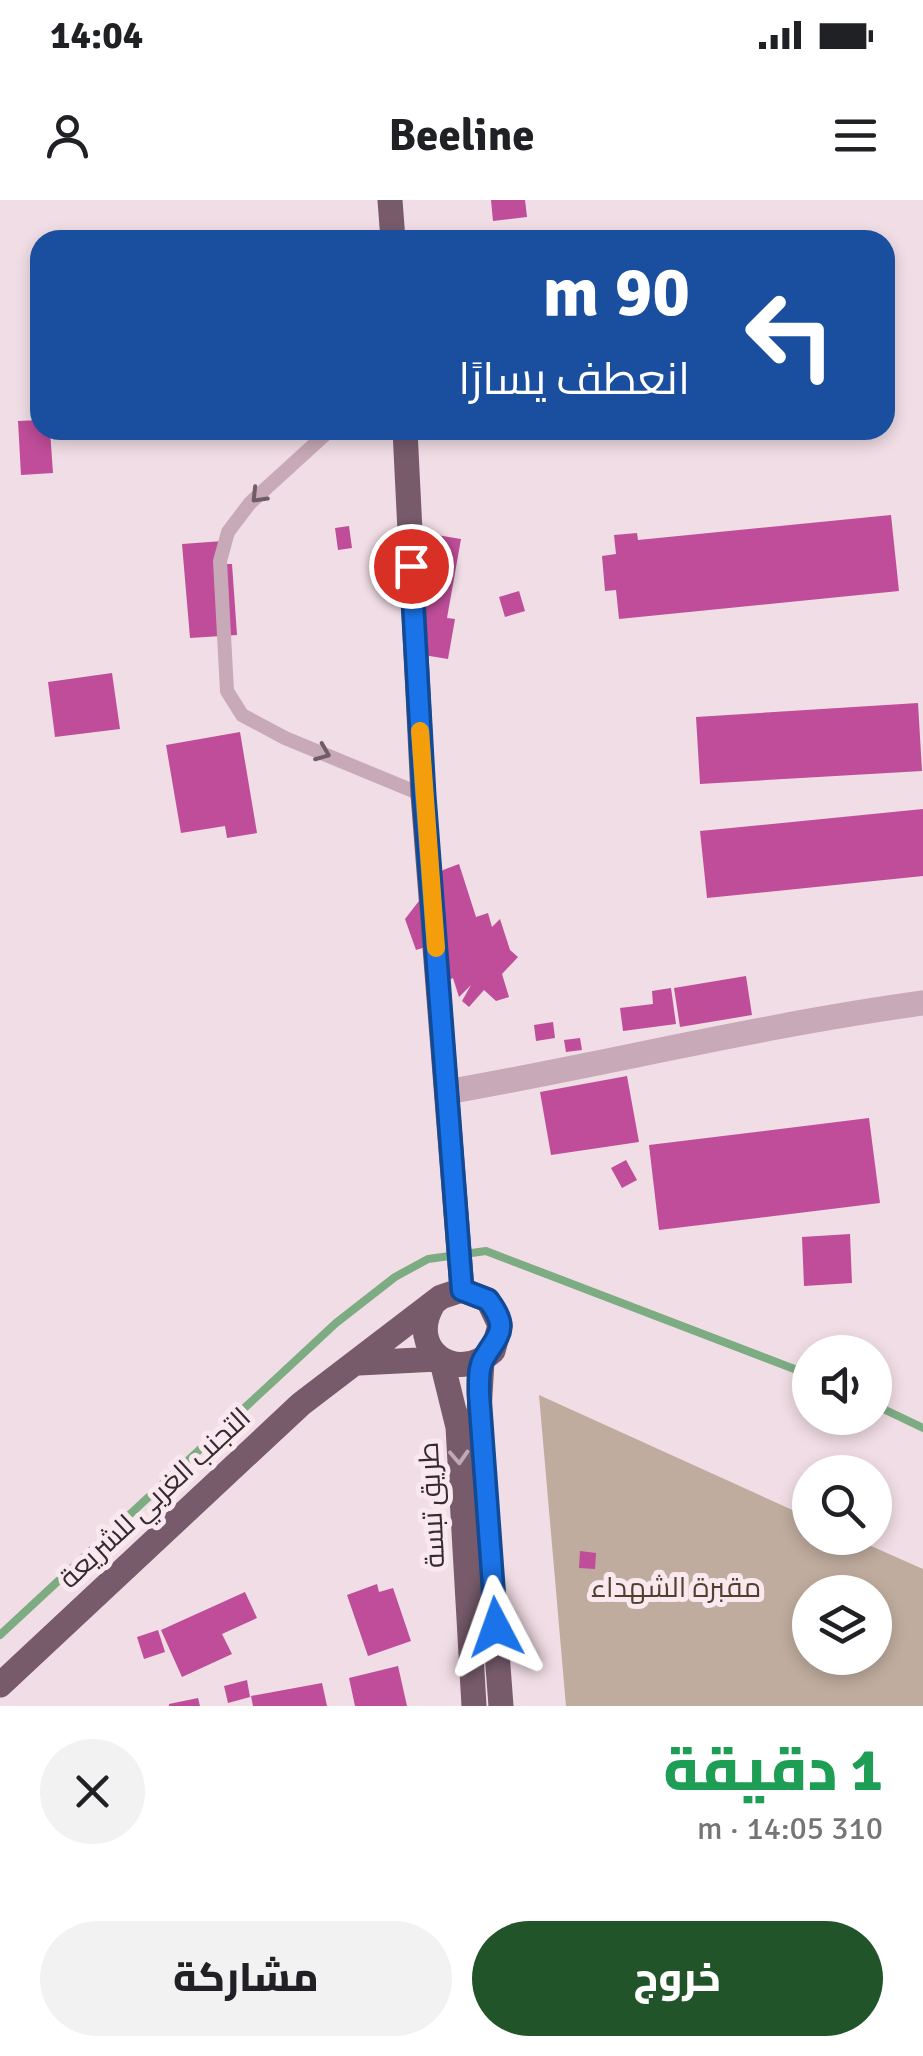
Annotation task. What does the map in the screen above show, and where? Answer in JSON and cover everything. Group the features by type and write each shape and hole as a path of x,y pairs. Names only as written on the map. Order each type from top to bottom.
{"main road":[{"path":"390,200 392,230"},
{"path":"358,1363 440,1360 469,1366 482,1361 499,1339 496,1312 462,1278 424,795 406,440"},
{"path":"440,1360 430,1350 424,1326 432,1304 462,1278"},
{"name":"التجنب الغربي للشريعة","path":"0,1685 280,1422 432,1304"},
{"name":"طريق تبسة","path":"440,1360 458,1427 474,1706"},
{"name":"طريق تبسة","path":"482,1361 479,1412 502,1706"}],"street":[{"path":"447,1092 590,1067 674,1045 814,1018 923,1003"}],"lane":[{"path":"319,440 250,503 228,532 220,561 227,691 242,714 286,738 424,795"}],"green space":[{"name":"مقبرة الشهداء","path":"539,1395 792,1510 792,1555 891,1555 923,1569 923,1706 566,1706"}],"building":[{"path":"491,200 525,200 527,217 493,221"},
{"path":"30,420 30,440 51,440 53,473 21,475 18,421"},
{"path":"891,515 899,591 619,619 616,590 605,591 602,556 616,554 614,535 637,533 638,540"},
{"path":"349,526 352,548 338,550 335,528"},
{"path":"425,533 461,539 447,618 455,619 448,659 405,652"},
{"path":"223,541 225,564 232,564 237,635 190,638 182,544"},
{"path":"519,591 525,611 505,617 499,597"},
{"path":"112,673 120,729 55,737 48,682"},
{"path":"918,703 922,771 700,784 696,717"},
{"path":"240,732 257,833 227,838 225,826 181,833 166,745"},
{"path":"923,809 923,876 707,898 700,831"},
{"path":"459,864 476,917 488,913 492,927 500,919 510,950 518,957 502,974 509,997 496,1001 484,990 469,1007 462,1001 471,985 459,997 453,978 444,982 429,946 416,950 405,919 443,870"},
{"path":"746,976 752,1015 680,1027 674,988"},
{"path":"671,988 676,1024 623,1031 620,1008 653,1004 652,991"},
{"path":"553,1022 555,1038 536,1041 534,1025"},
{"path":"580,1038 582,1050 566,1052 564,1040"},
{"path":"627,1076 639,1142 551,1155 540,1092"},
{"path":"869,1118 880,1203 659,1230 649,1145"},
{"path":"626,1160 637,1180 622,1188 611,1168"},
{"path":"850,1234 852,1283 804,1286 802,1237"},
{"path":"580,1551 596,1553 595,1569 579,1568"},
{"path":"377,1584 379,1592 393,1588 411,1641 368,1656 347,1595"},
{"path":"245,1592 257,1618 222,1634 232,1654 182,1677 161,1630"},
{"path":"158,1630 165,1652 144,1659 137,1637"},
{"path":"398,1666 407,1706 355,1706 349,1678"},
{"path":"247,1680 250,1697 228,1703 224,1686"},
{"path":"322,1683 327,1706 253,1706 251,1696"},
{"path":"198,1698 200,1706 169,1706 169,1704"}],"waterway":[{"path":"0,1635 336,1323 395,1277 428,1259 486,1251 792,1368"},
{"path":"892,1413 923,1428"}],"slow traffic":[{"path":"420,731 436,948"}],"route":[{"path":"411,566 424,795 462,1290 488,1300 500,1325 499,1339 482,1361 479,1394 496,1627"}]}
